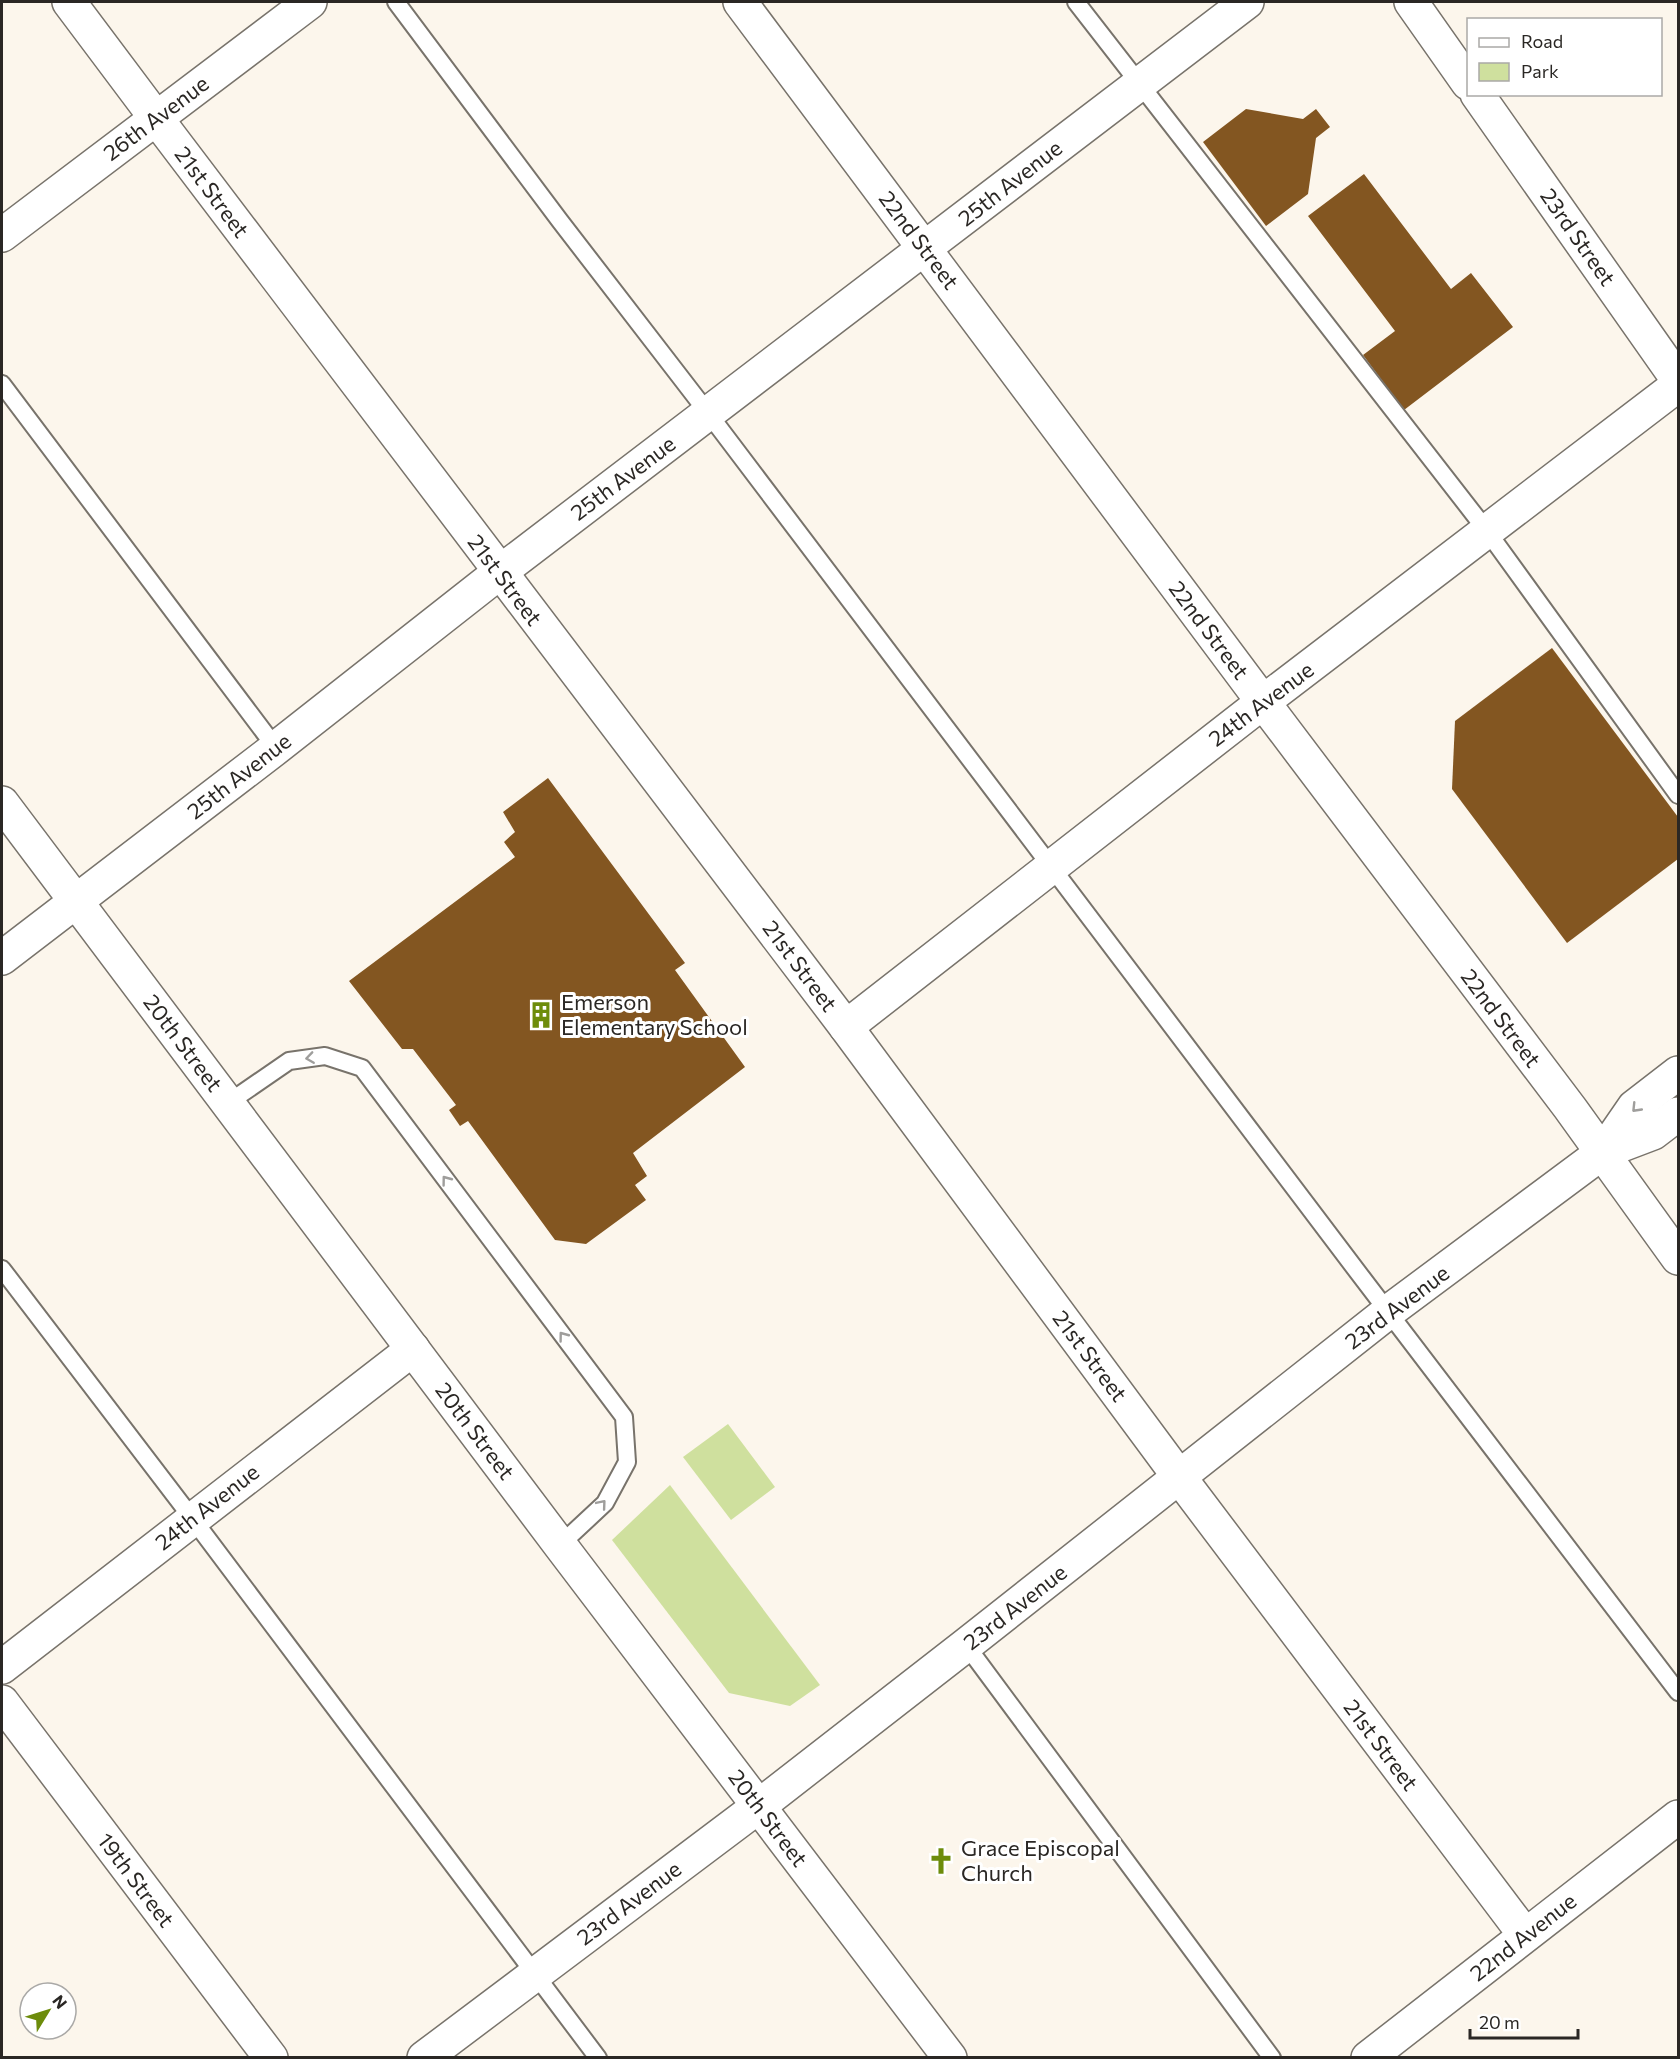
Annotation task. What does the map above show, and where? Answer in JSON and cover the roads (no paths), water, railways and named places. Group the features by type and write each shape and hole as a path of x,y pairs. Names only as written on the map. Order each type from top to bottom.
{"main road":[{"name":"21st Street","path":"69,2 846,1027 1180,1478 1525,1935"},
{"name":"26th Avenue","path":"2,235 310,2"},
{"name":"22nd Street","path":"740,2 1263,702 1603,1152 1678,1258"},
{"name":"25th Avenue","path":"2,958 708,412 1247,2"},
{"path":"1411,2 1467,81"},
{"name":"23rd Street","path":"1478,96 1678,380"},
{"name":"24th Avenue","path":"846,1027 1263,702 1678,385"},
{"name":"20th Street","path":"2,803 560,1545 950,2058"},
{"name":"23rd Avenue","path":"1603,1152 1634,1107 1678,1073"},
{"name":"23rd Avenue","path":"424,2058 759,1806 1180,1478 1388,1312 1603,1152 1653,1133 1678,1114"},
{"name":"24th Avenue","path":"2,1666 413,1349"},
{"name":"19th Street","path":"2,1702 272,2058"},
{"name":"22nd Avenue","path":"1368,2058 1678,1817"}],"lane":[{"path":"396,2 1678,1692"},
{"path":"1076,2 1487,531 1678,795"},
{"path":"2,384 276,748"},
{"path":"228,1103 289,1061 325,1056 362,1068 624,1417 627,1462 605,1503 560,1545"},
{"path":"2,1269 598,2058"},
{"path":"966,1645 1272,2058"}],"place":[{"name":"Emerson Elementary School","path":"541,1015"},
{"name":"Grace Episcopal Church","path":"941,1861"}]}
